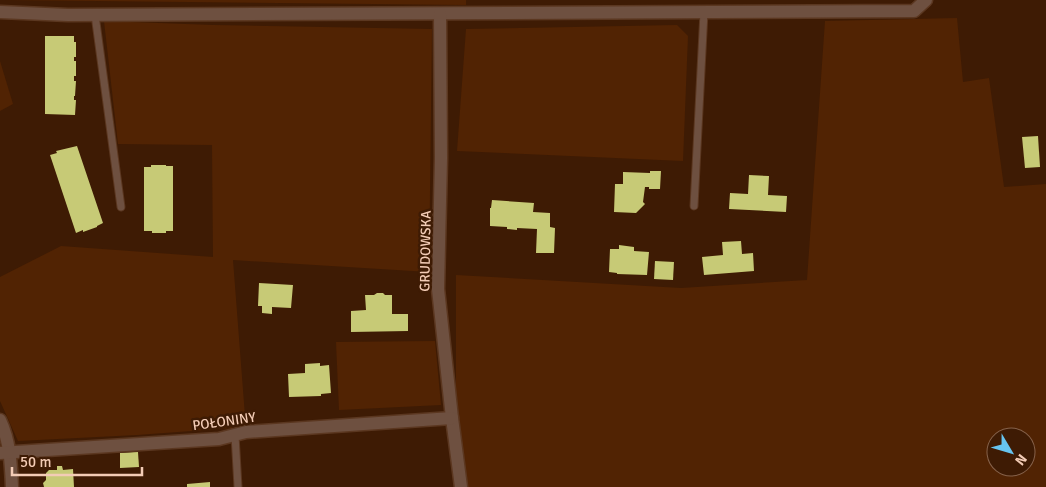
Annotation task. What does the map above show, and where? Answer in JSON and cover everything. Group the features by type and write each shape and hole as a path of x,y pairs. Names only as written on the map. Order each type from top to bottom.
{"street":[{"path":"0,12 96,15 914,10 926,0"},
{"name":"GRUDOWSKA","path":"440,14 441,158 438,290 461,487"},
{"name":"POŁONINY","path":"5,453 219,439 246,432 452,418"},
{"path":"0,420 4,428 5,453 12,487"}],"lane":[{"path":"694,206 704,12"},
{"path":"96,15 120,207"},
{"path":"235,435 238,487"}],"shaded area":[{"path":"4,0 466,0 466,5"},
{"path":"957,18 963,82 989,78 1004,187 1046,184 1046,487 467,487 456,393 456,275 681,288 807,280 825,21"},
{"path":"104,21 432,29 429,272 233,260 245,416 232,428 18,441 0,401 0,277 61,246 213,257 212,145 118,144"},
{"path":"677,25 688,36 683,161 457,151 466,29"},
{"path":"0,61 13,104 0,111"},
{"path":"435,341 441,405 339,410 336,342"}],"building":[{"path":"45,36 74,36 74,42 76,42 76,57 74,57 74,61 76,61 76,76 74,76 74,81 76,81 74,96 74,100 76,100 75,115 45,114"},
{"path":"1038,136 1040,167 1025,168 1022,137"},
{"path":"77,146 103,223 97,227 76,233 50,155 57,153 56,151"},
{"path":"151,165 173,166 173,231 166,231 166,233 144,231 144,167 151,167"},
{"path":"650,171 661,171 660,189 645,187 643,202 645,204 636,213 614,212 615,184 623,184 623,172 650,173"},
{"path":"749,175 769,176 768,195 787,196 786,212 729,209 730,193 748,194"},
{"path":"492,200 534,203 533,212 550,213 550,227 555,228 554,253 536,253 537,229 517,228 517,230 507,229 507,227 490,226"},
{"path":"741,241 742,254 753,253 754,271 704,275 702,257 723,255 722,242"},
{"path":"619,245 634,247 634,251 649,252 647,275 609,272 610,249 619,249"},
{"path":"655,261 674,262 673,280 654,279"},
{"path":"259,283 293,285 291,308 272,307 272,314 262,313 262,306 258,306"},
{"path":"377,293 392,295 392,314 408,314 408,331 351,332 351,311 366,310 365,295"},
{"path":"320,363 320,366 329,365 331,393 321,394 321,396 289,397 288,374 305,373 305,364"},
{"path":"138,452 139,467 120,468 120,453"},
{"path":"57,466 62,466 63,470 73,469 74,487 44,487 43,483 46,480 46,473 49,470 57,470"},
{"path":"210,482 210,487 187,487 187,484"}]}
